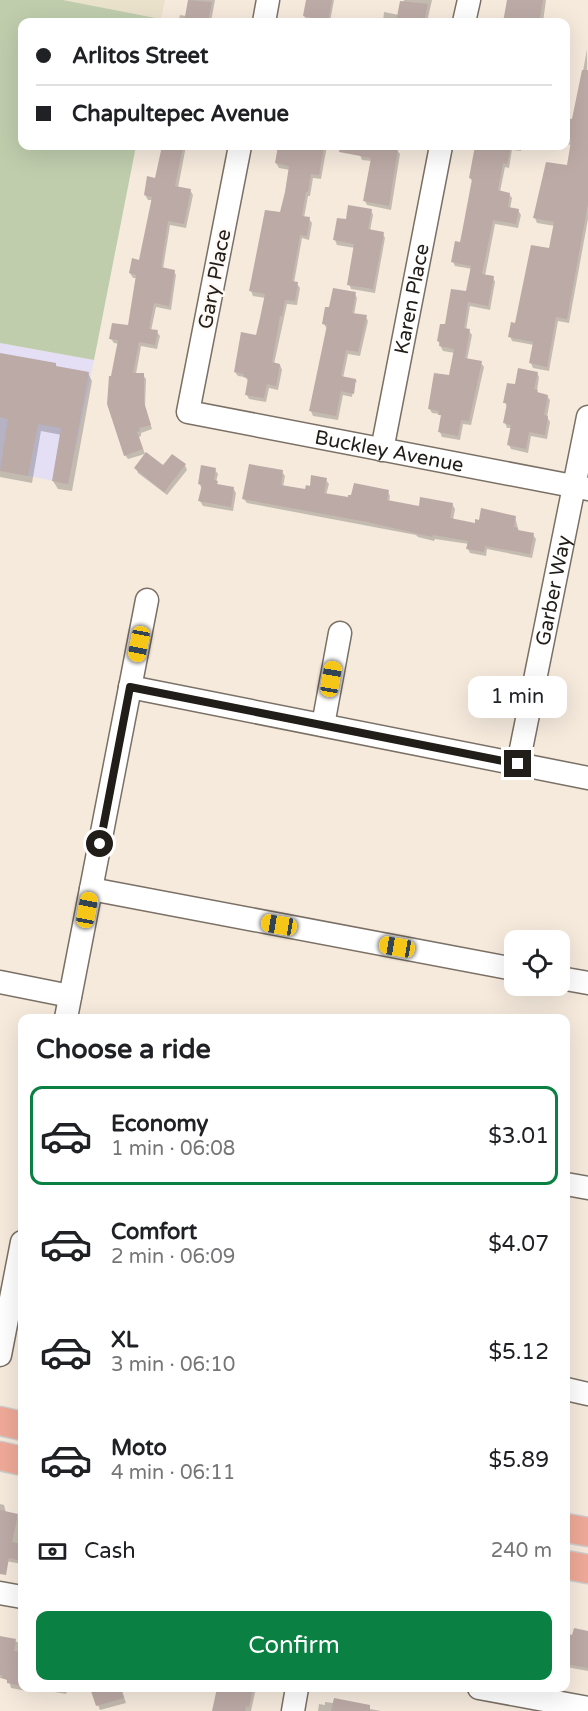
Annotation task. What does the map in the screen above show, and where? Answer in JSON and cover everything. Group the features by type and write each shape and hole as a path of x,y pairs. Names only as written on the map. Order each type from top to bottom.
{"main road":[{"path":"0,1421 18,1425"},
{"path":"0,1456 18,1460"},
{"path":"570,1529 588,1532"},
{"path":"570,1562 588,1559"},
{"path":"570,1564 588,1569"}],"street":[{"path":"265,18 268,0"},
{"path":"465,18 469,0"},
{"name":"Gary Place","path":"188,412 239,150"},
{"name":"Karen Place","path":"382,450 440,150"},
{"name":"Buckley Avenue","path":"188,412 581,488"},
{"name":"Garber Way","path":"518,764 581,488 588,417"},
{"path":"67,1014 147,600"},
{"path":"323,725 340,633"},
{"path":"130,687 588,778"},
{"path":"91,889 504,967"},
{"path":"570,980 588,983"},
{"path":"0,982 70,996"},
{"path":"570,1185 588,1188"},
{"path":"0,1355 18,1285"},
{"path":"570,1390 588,1394"},
{"path":"0,1593 18,1596"},
{"path":"293,1711 296,1692"},
{"path":"501,1692 588,1708"}],"shaded area":[{"path":"63,0 165,0 161,18"},
{"path":"0,343 94,360 68,484 0,470"}],"green space":[{"path":"0,0 63,0 156,18 18,18 18,150 135,150 94,360 0,343"}],"building":[{"path":"188,0 212,2 209,18 185,18"},
{"path":"306,0 332,0 329,18 303,16"},
{"path":"507,0 543,0 540,18 504,18"},
{"path":"400,1 428,4 425,18 397,18"},
{"path":"582,70 588,70 588,204 567,319 556,317 547,367 529,363 533,342 508,337 511,322 515,323 531,245 549,248 554,222 533,218 546,162 567,165 571,141 570,119 572,119"},
{"path":"161,150 182,150 175,186 191,189 184,224 168,221 161,267 175,270 169,306 154,303 149,329 158,330 155,345 139,342 133,373 144,373 144,402 151,425 139,428 140,431 137,432 143,449 124,456 107,404 109,376 111,376 118,340 109,339 112,323 128,325 136,275 129,273 132,258 139,260 152,197 144,195 147,176 155,178"},
{"path":"277,150 323,150 319,175 311,174 308,192 306,192 302,216 310,217 307,236 300,235 292,281 298,282 295,301 285,300 282,316 280,316 272,362 280,364 276,386 267,384 264,398 245,395 248,378 243,377 244,374 234,372 241,332 256,335 265,294 249,291 265,210 280,212 285,192 289,166 275,163"},
{"path":"339,150 398,150 389,206 363,201 371,158 339,152"},
{"path":"474,150 510,150 507,164 503,163 498,190 510,193 508,207 519,209 516,224 493,220 482,274 494,276 488,306 468,302 464,328 470,329 465,358 482,361 469,421 461,420 458,436 438,432 441,415 438,415 439,411 428,409 434,373 449,375 454,349 439,346 440,342 437,341 440,324 445,324 451,289 466,291 471,266 451,262 455,241 460,242 472,179 469,178"},
{"path":"348,205 372,209 368,229 384,232 373,289 347,285 354,244 333,240 337,218 346,219"},
{"path":"333,288 356,292 352,313 367,315 358,352 346,350 341,376 356,379 354,394 341,391 336,416 309,411 327,325 322,324 325,307 329,307"},
{"path":"0,353 56,363 56,366 89,372 68,484 52,481 61,428 38,424 28,476 0,471 8,419 0,417"},
{"path":"518,368 538,372 534,389 548,395 544,415 548,416 545,435 529,432 526,449 507,445 511,425 503,423 507,403 503,403 507,383 515,384"},
{"path":"146,452 163,465 172,454 186,464 164,492 134,468"},
{"path":"249,464 283,470 281,485 305,489 306,485 310,486 311,475 327,478 324,493 348,497 351,495 354,483 389,490 387,500 419,506 420,497 453,503 450,518 475,523 475,519 479,520 481,508 516,516 514,527 534,533 530,554 485,546 484,552 466,549 468,541 433,535 432,537 367,522 242,499"},
{"path":"201,465 216,468 214,480 218,481 217,484 234,487 231,507 198,501 202,485 198,484"},
{"path":"0,1510 18,1514 12,1542 18,1543 18,1560 9,1558 6,1575 0,1574"},
{"path":"574,1628 588,1631 588,1668 570,1665 570,1634 572,1635"},
{"path":"0,1636 16,1639 14,1651 18,1652 18,1685 7,1683 7,1680 0,1675"},
{"path":"91,1692 122,1692 124,1698 96,1706"},
{"path":"216,1692 252,1692 249,1707 246,1706 245,1711 212,1711"},
{"path":"334,1698 370,1705 370,1711 331,1711"}],"route":[{"path":"100,844 130,687 518,764"}]}
